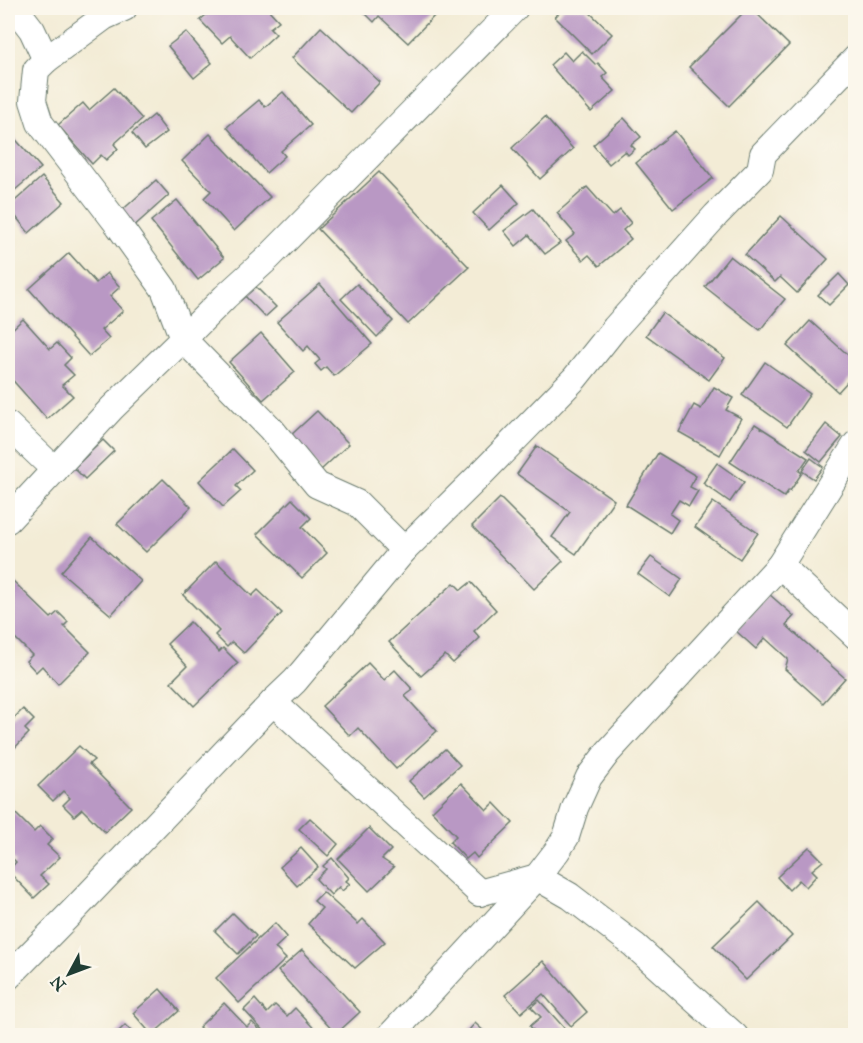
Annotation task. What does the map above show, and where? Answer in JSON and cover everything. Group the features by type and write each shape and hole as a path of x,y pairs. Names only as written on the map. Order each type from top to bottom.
{"street":[{"path":"15,8 32,30 46,60"},
{"path":"124,8 105,17 46,60 36,70 33,101 40,123 164,289 183,339 271,429 318,485 357,503 404,550"},
{"path":"8,520 112,408 268,258 515,8"},
{"path":"8,977 295,681 404,550 574,378 615,328 716,215 760,170 763,154 855,58"},
{"path":"8,425 55,470"},
{"path":"390,1035 537,878 566,837 589,777 608,752 780,565 855,444"},
{"path":"780,565 855,636"},
{"path":"273,702 479,893 537,878 570,896 633,945 735,1035"}],"building":[{"path":"200,8 267,8 279,21 270,28 276,34 250,58 230,36 222,43 200,20 206,15"},
{"path":"360,8 431,8 437,13 408,43 379,16 374,22"},
{"path":"564,8 585,8 612,34 592,54 555,17"},
{"path":"748,8 751,8 789,45 729,106 689,67"},
{"path":"321,27 380,82 351,113 292,58"},
{"path":"186,32 212,63 194,78 168,46"},
{"path":"582,51 607,73 602,77 615,91 591,112 550,65 564,52 572,61"},
{"path":"114,88 142,119 114,144 118,149 106,160 101,155 92,164 58,125 83,103 89,110"},
{"path":"283,92 311,125 281,151 285,156 266,173 227,127 259,100 265,107"},
{"path":"154,115 167,132 145,149 132,133"},
{"path":"545,117 573,149 540,179 512,148"},
{"path":"624,118 641,137 631,145 635,149 628,155 625,151 609,164 593,145"},
{"path":"675,131 713,178 673,209 636,163"},
{"path":"10,133 41,168 8,196 8,135"},
{"path":"210,134 270,197 234,231 204,198 211,191 182,161"},
{"path":"379,172 469,267 408,324 318,229"},
{"path":"42,177 64,202 29,233 8,207"},
{"path":"156,180 169,195 132,228 119,213"},
{"path":"503,185 519,203 489,230 473,213"},
{"path":"587,187 613,216 620,210 631,223 623,230 631,239 599,266 589,255 583,260 566,241 575,234 557,213"},
{"path":"177,200 224,258 198,280 151,221"},
{"path":"533,209 560,243 545,254 529,235 516,246 504,231"},
{"path":"781,216 828,259 797,293 780,277 775,282 745,255"},
{"path":"69,253 96,283 107,273 120,287 110,296 123,311 101,330 109,339 89,356 29,289"},
{"path":"730,256 785,299 760,330 705,287"},
{"path":"839,274 849,285 829,305 818,295"},
{"path":"253,284 276,307 265,317 243,294"},
{"path":"320,284 372,344 334,376 326,367 321,371 315,364 320,360 308,346 303,351 277,322"},
{"path":"357,284 393,321 377,337 341,299"},
{"path":"662,313 725,358 709,380 646,335"},
{"path":"23,319 50,349 57,343 71,358 64,365 74,375 62,385 73,396 47,419 8,375 8,333"},
{"path":"810,321 856,362 856,372 838,392 787,346"},
{"path":"261,333 295,372 263,400 229,362"},
{"path":"765,362 810,394 787,427 742,395"},
{"path":"714,387 733,398 726,410 741,418 720,455 679,432 694,405 701,409"},
{"path":"317,411 349,444 321,470 290,436"},
{"path":"755,424 808,458 799,471 802,473 784,497 730,462"},
{"path":"826,424 842,437 821,462 806,450"},
{"path":"103,440 114,451 85,479 74,468"},
{"path":"537,446 614,500 576,554 552,537 570,512 517,474"},
{"path":"233,449 253,470 236,486 241,491 223,507 199,481"},
{"path":"658,453 696,476 690,487 698,491 689,506 679,500 670,514 678,520 670,533 626,505"},
{"path":"811,458 823,467 814,479 802,471"},
{"path":"717,463 744,482 730,502 703,483"},
{"path":"163,479 191,507 146,552 117,524"},
{"path":"500,498 563,561 534,589 472,526"},
{"path":"292,499 311,518 302,527 327,553 302,578 257,534"},
{"path":"713,502 758,533 740,559 695,527"},
{"path":"92,537 141,581 111,615 61,572"},
{"path":"651,557 682,579 670,597 638,574"},
{"path":"216,561 252,596 258,590 282,613 244,653 232,642 227,647 215,635 219,631 183,595"},
{"path":"12,580 51,618 58,612 68,622 64,626 90,652 58,684 42,666 36,672 26,661 32,655 8,631 8,585"},
{"path":"471,582 496,610 474,631 480,638 453,663 445,655 421,676 389,642 454,583 461,590"},
{"path":"769,594 794,616 786,625 845,678 823,703 785,669 788,659 765,638 756,649 736,631"},
{"path":"190,622 219,652 223,648 238,663 194,706 171,682 187,666 167,644"},
{"path":"368,663 384,680 395,670 413,690 405,696 437,731 396,769 358,728 350,736 322,706"},
{"path":"23,709 34,720 25,729 29,733 8,755 8,724"},
{"path":"79,746 94,760 89,764 131,807 105,832 82,809 74,816 63,805 70,798 63,791 53,801 38,786"},
{"path":"445,749 460,765 424,797 409,781"},
{"path":"461,783 487,810 494,803 513,823 477,858 473,853 466,859 450,842 456,836 432,811"},
{"path":"10,808 34,832 40,826 53,839 47,845 60,857 40,876 49,884 34,898 8,871 16,862 8,854 8,810"},
{"path":"310,818 338,844 328,856 299,829"},
{"path":"369,828 391,850 382,859 394,867 369,891 338,859"},
{"path":"809,847 823,861 812,870 817,875 806,887 799,880 789,890 777,877"},
{"path":"301,848 318,867 297,886 280,867"},
{"path":"332,858 349,878 346,881 350,884 342,891 339,887 331,895 316,879 326,869 323,866"},
{"path":"323,892 358,924 363,919 385,942 355,968 308,924 322,908 314,901"},
{"path":"759,902 792,936 746,980 713,946"},
{"path":"233,913 256,936 238,954 215,931"},
{"path":"275,923 287,937 275,948 286,959 239,1003 216,978"},
{"path":"302,950 360,1012 336,1034 278,971"},
{"path":"543,961 587,1012 571,1026 543,994 521,1013 505,995"},
{"path":"160,989 179,1011 152,1035 133,1013"},
{"path":"255,999 267,1013 275,1005 287,1016 295,1008 321,1036 268,1036 244,1010"},
{"path":"539,1000 567,1031 562,1036 538,1036 530,1026 541,1017 531,1007"},
{"path":"224,1003 247,1027 252,1022 266,1036 208,1036 199,1027"},
{"path":"475,1023 489,1036 464,1036"},
{"path":"125,1025 136,1036 114,1036"}]}
